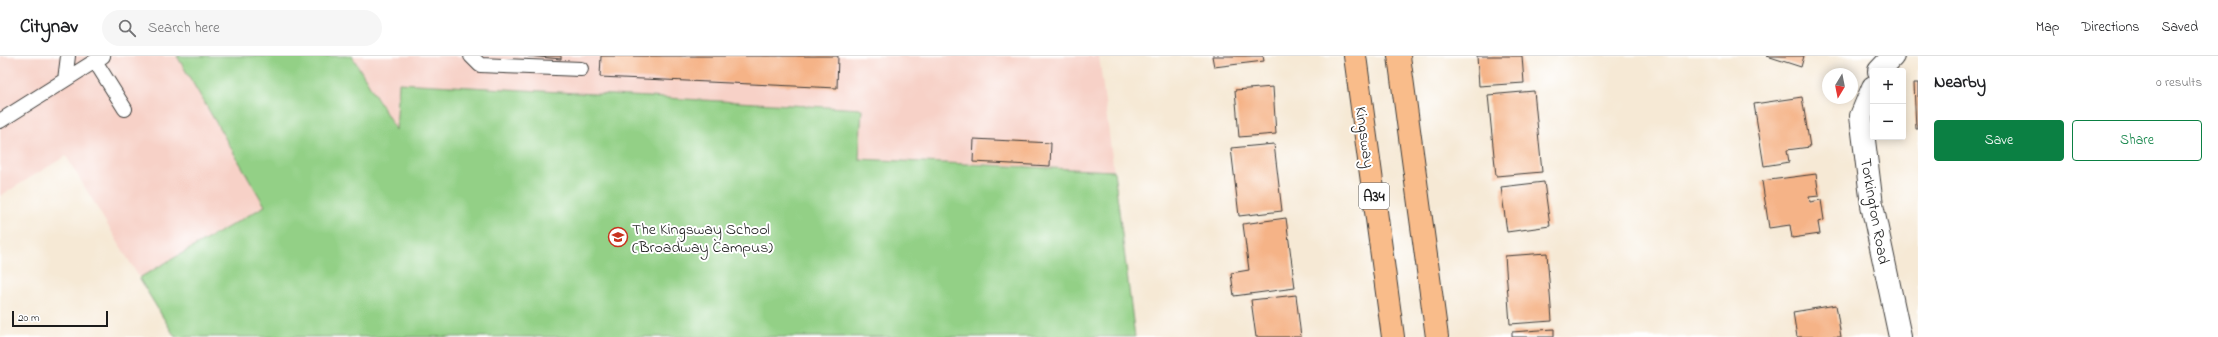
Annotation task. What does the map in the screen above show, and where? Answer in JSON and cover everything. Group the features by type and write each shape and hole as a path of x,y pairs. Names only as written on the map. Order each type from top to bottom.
{"highway":[{"name":"Kingsway","path":"1355,56 1393,337"},
{"path":"1399,56 1437,337"}],"street":[{"path":"1882,68 1893,56"},
{"name":"Torkington Road","path":"1870,94 1861,116 1872,205 1900,337"}],"lane":[{"path":"65,80 68,56"},
{"path":"471,56 480,65 581,69"},
{"path":"0,121 99,58 125,109"}],"shaded area":[{"name":"The Kingsway School (Broadway Campus)","path":"0,56 1099,56 1135,337 175,337 66,156 0,196"}],"green space":[{"name":"The Kingsway School (Broadway Campus)","path":"177,56 352,56 396,130 399,83 862,109 859,159 1114,171 1135,337 175,337 139,278 265,206"}],"building":[{"path":"528,56 561,56 561,59"},
{"path":"601,56 838,56 837,88 600,77"},
{"path":"1212,56 1263,56 1264,61 1214,67"},
{"path":"1477,56 1522,56 1524,83 1479,86"},
{"path":"1767,56 1804,56 1801,67"},
{"path":"1914,83 1918,83 1918,129 1916,129"},
{"path":"1273,87 1276,134 1239,137 1235,90"},
{"path":"1534,91 1542,172 1496,176 1488,95"},
{"path":"1802,97 1810,147 1787,150 1789,162 1764,166 1754,104"},
{"path":"974,139 1051,143 1050,166 973,162"},
{"path":"1274,144 1282,211 1239,216 1231,148"},
{"path":"1816,174 1819,196 1809,197 1810,202 1821,200 1824,220 1818,222 1820,234 1792,238 1790,225 1769,228 1762,181"},
{"path":"1544,182 1550,226 1507,232 1501,187"},
{"path":"1286,218 1295,288 1234,296 1231,273 1249,270 1243,224"},
{"path":"1547,253 1552,321 1510,324 1505,256"},
{"path":"1296,295 1301,337 1256,337 1251,300"},
{"path":"1836,305 1841,337 1797,337 1793,312"},
{"path":"1554,329 1554,337 1512,337 1512,332"}],"place":[{"name":"The Kingsway School (Broadway Campus)","path":"618,237"}]}
